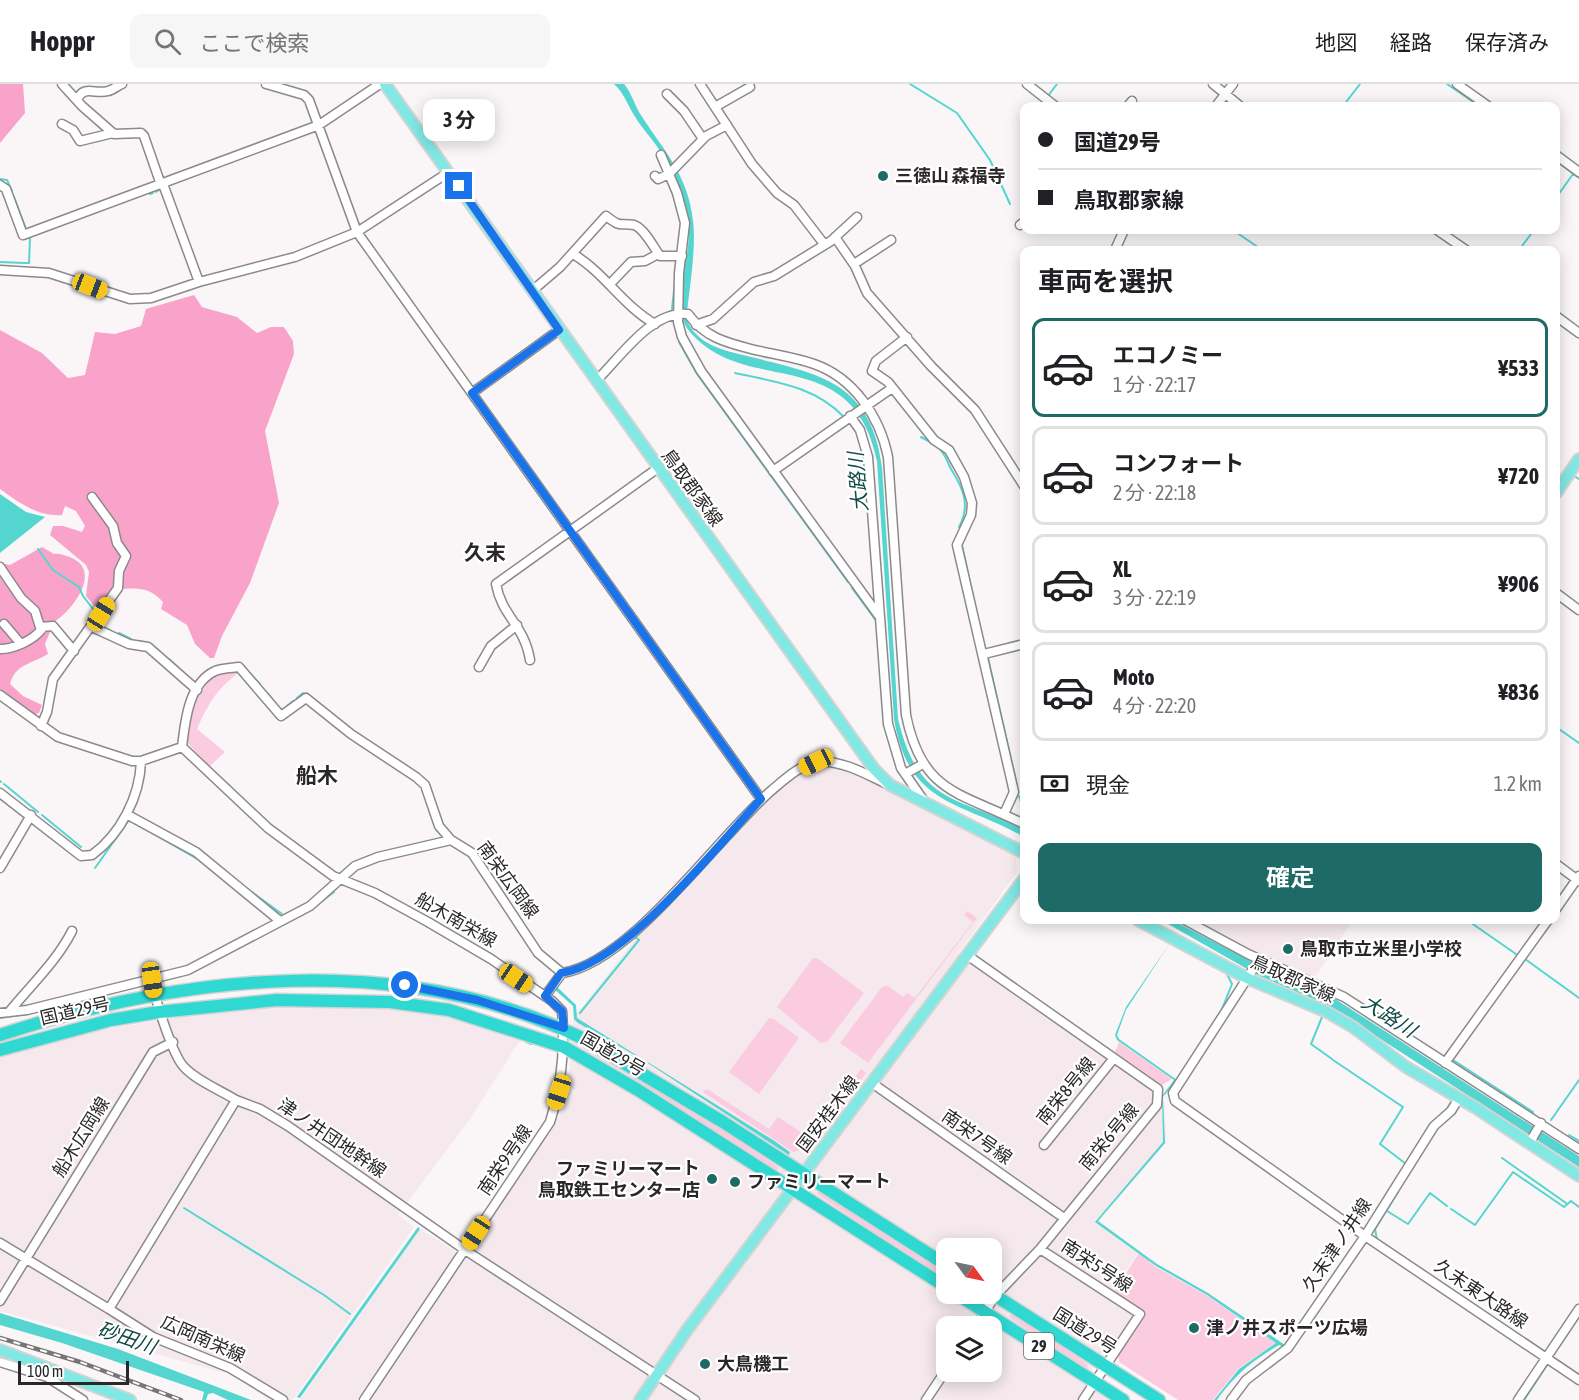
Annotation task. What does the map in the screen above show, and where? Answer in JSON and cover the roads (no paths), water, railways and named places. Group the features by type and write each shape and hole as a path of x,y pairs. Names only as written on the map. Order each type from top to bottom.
{"highway":[{"name":"国道29号","path":"0,1035 33,1024 154,995 294,979 405,985 477,1000 564,1028 694,1103 936,1259"},
{"name":"国道29号","path":"0,1050 49,1034 159,1012 277,1000 390,1002 449,1010 564,1047 638,1090 936,1281"},
{"name":"国道29号","path":"1002,1300 1159,1400"},
{"name":"国道29号","path":"973,1304 1124,1400"}],"main road":[{"name":"鳥取郡家線","path":"385,84 860,750 890,785 1020,851"},
{"path":"1560,487 1579,459"},
{"name":"国安桂木線","path":"640,1400 803,1174 1020,884"},
{"name":"鳥取郡家線","path":"1146,924 1250,977 1327,1012 1353,1027 1406,1067 1459,1098 1579,1176"},
{"path":"0,1350 48,1372 130,1400"}],"street":[{"path":"62,84 113,133 120,136 141,133 144,136 199,282"},
{"path":"77,100 80,92 85,90 109,91 122,84"},
{"path":"266,84 304,94 319,125 357,232 761,799"},
{"path":"0,185 6,189 24,235 319,125 380,84"},
{"path":"700,84 752,164 777,193 794,205 824,244"},
{"path":"1027,84 1050,102"},
{"path":"1213,84 1234,102"},
{"path":"1219,102 1233,84"},
{"path":"1457,84 1482,102"},
{"path":"715,107 750,87"},
{"path":"667,94 684,111 703,139"},
{"path":"62,124 73,130 80,141 113,133"},
{"path":"655,176 658,180 669,174 703,139 727,125"},
{"path":"661,155 677,193 685,223 682,256 682,337 695,362 879,616"},
{"path":"1560,158 1579,172"},
{"path":"0,270 49,273 130,299 151,298 199,282 295,257 357,232 449,172"},
{"path":"532,291 573,254 606,216 619,226 634,225 640,229 658,254 664,258 682,256"},
{"path":"696,325 713,319 754,282 774,276 835,237 857,217"},
{"path":"1443,234 1460,246"},
{"path":"835,237 854,264 867,293 931,366 975,410 1020,480"},
{"path":"854,264 891,240"},
{"path":"573,254 594,267 632,309 655,324"},
{"path":"610,284 631,262 645,261 658,254"},
{"path":"681,313 707,334 726,343 816,365 854,390 866,404 880,427 888,458 906,715 911,740 931,776 950,789 1020,822"},
{"path":"596,381 655,324 681,313"},
{"path":"1560,319 1579,333"},
{"path":"472,393 559,330"},
{"path":"907,337 876,361 872,371 888,382 934,440 949,450 968,486 971,515 957,545 1014,792 1004,814"},
{"path":"773,471 892,388"},
{"path":"851,416 860,430 868,457 888,724 905,774 924,801"},
{"path":"530,660 525,638 501,606 496,584 658,468"},
{"path":"41,726 47,712 54,679 117,588 119,571 126,556 117,543 113,526 92,497"},
{"path":"0,567 21,598 35,611 42,629"},
{"path":"1560,596 1579,610"},
{"path":"4,624 21,644"},
{"path":"479,667 492,646 517,625"},
{"path":"0,649 35,638 42,629 53,626 74,651"},
{"path":"92,627 129,644 148,647 197,690"},
{"path":"984,654 1020,645"},
{"path":"0,694 58,737 132,761 141,761 182,747 188,705 197,690 217,670 239,667 281,716 306,698 351,735 425,784 439,826 451,840"},
{"name":"船木南栄線","path":"182,747 268,828 342,879 375,893 428,922 491,959 545,996 562,1011 564,1028"},
{"path":"0,793 81,856 92,855 99,850 128,815 138,787 141,761"},
{"path":"545,996 561,973 572,972 592,962 640,926 761,799 787,777 816,762 828,761 890,785"},
{"path":"905,774 923,764"},
{"path":"0,868 30,815"},
{"path":"128,815 196,852 280,921"},
{"name":"南栄広岡線","path":"5,1013 188,970 310,906 355,867 378,857 451,840 472,853 538,952 561,973"},
{"path":"1560,867 1578,879 1560,904"},
{"path":"1192,924 1259,960 1344,997 1579,1149"},
{"path":"1445,1063 1545,924"},
{"path":"5,1013 61,952 72,931"},
{"name":"南栄6号線","path":"968,955 1158,1089 1157,1105 1040,1249 1002,1285"},
{"name":"久末東大路線","path":"1259,960 1173,1093 1175,1101 1365,1236 1579,1380"},
{"name":"津ノ井団地幹線","path":"152,980 159,1012 173,1042 178,1061 186,1070 236,1100 260,1109 288,1126 465,1250 695,1400"},
{"name":"南栄9号線","path":"364,1400 550,1122 559,1092 564,1028"},
{"name":"船木広岡線","path":"0,1301 153,1052 173,1042"},
{"name":"南栄8号線","path":"1044,1145 1114,1058"},
{"name":"南栄7号線","path":"872,1083 1064,1218"},
{"name":"久末津ノ井線","path":"1231,1400 1246,1380 1288,1348 1365,1236 1434,1126 1451,1111 1459,1098"},
{"path":"0,1243 109,1309 236,1100"},
{"path":"1529,1143 1540,1125"},
{"name":"南栄5号線","path":"1040,1249 1140,1314 1083,1400"},
{"name":"南栄6号線","path":"983,1316 989,1304"},
{"name":"広岡南栄線","path":"109,1309 153,1337 230,1368 283,1400"},
{"path":"1518,1400 1579,1309"},
{"path":"0,1362 48,1372 83,1400"},
{"path":"926,1400 938,1382"}],"water":[{"path":"614,84 624,84 631,94 639,112 673,162 686,189 693,221 694,240 686,316 694,332 704,341 723,350 816,375 835,385 852,398 866,415 876,438 882,467 898,719 907,747 917,768 929,783 960,802 1020,828 1020,835 940,797 925,785 912,769 901,748 894,719 877,461 864,424 845,400 822,385 739,363 713,352 690,332 683,320 680,307 689,237 684,208 663,156 637,120"},
{"path":"0,494 26,512 45,517 0,553"},
{"path":"1168,924 1180,924 1270,971 1332,997 1579,1156 1579,1167 1334,1009 1256,974"},
{"path":"1170,943 1126,1010 1117,1035 1119,1039 1177,1080 1163,1097 1165,1143 1098,1221 1157,1264 1208,1293 1285,1345 1284,1348 1279,1345 1252,1363 1217,1400 1214,1400 1239,1369 1276,1343 1207,1295 1156,1266 1095,1222 1163,1142 1162,1096 1174,1080 1117,1040 1115,1035 1126,1007"},
{"path":"556,986 576,1005 577,1018 773,1140 790,1152 789,1155 640,1058 578,1023 574,1019 573,1006 554,989"},
{"path":"418,1227 420,1229 300,1398 297,1397"},
{"path":"0,1313 118,1349 251,1400 228,1400 213,1393 208,1394 206,1400 202,1400 204,1392 62,1343 0,1325"}],"waterway":[{"path":"910,84 957,113 990,160 1010,204"},
{"path":"1048,96 1057,84"},
{"path":"1346,102 1360,84"},
{"path":"1447,84 1473,102"},
{"path":"1560,164 1579,178"},
{"path":"1560,192 1573,174"},
{"path":"0,179 7,180 12,191"},
{"path":"14,197 26,229"},
{"path":"1239,234 1256,246"},
{"path":"1522,246 1531,234"},
{"path":"25,263 29,263 30,238"},
{"path":"0,262 24,263"},
{"path":"672,309 675,281"},
{"path":"1560,324 1579,338"},
{"path":"679,342 697,374 848,582"},
{"path":"735,373 780,383 807,392 820,398 844,417"},
{"path":"921,437 932,443"},
{"path":"939,448 959,483 964,497 963,519 959,527"},
{"path":"1574,476 1579,479"},
{"path":"962,545 981,633"},
{"path":"38,549 53,570 79,587 97,614"},
{"path":"852,588 877,622"},
{"path":"101,619 98,625 110,630"},
{"path":"119,633 131,639"},
{"path":"138,641 149,643 157,649"},
{"path":"988,658 1017,785"},
{"path":"169,659 184,673"},
{"path":"242,665 260,684"},
{"path":"267,693 273,700"},
{"path":"297,698 303,693 306,695"},
{"path":"286,707 293,701"},
{"path":"1560,730 1579,743"},
{"path":"4,784 38,812"},
{"path":"719,851 760,807"},
{"path":"431,814 437,831"},
{"path":"42,815 81,847"},
{"path":"95,868 129,820 201,861"},
{"path":"249,890 282,914"},
{"path":"313,908 334,892"},
{"path":"1473,924 1516,954"},
{"path":"580,1013 639,940 635,937 639,932"},
{"path":"1525,959 1579,998"},
{"path":"1222,1009 1232,984 1226,972"},
{"path":"0,1018 27,1014"},
{"path":"1322,1017 1311,1044 1332,1059"},
{"path":"525,1041 531,1044"},
{"path":"1333,1060 1403,1107 1380,1144 1406,1164"},
{"path":"1453,1060 1533,1112"},
{"path":"1551,1120 1579,1080"},
{"path":"1569,1135 1579,1141"},
{"path":"1502,1158 1566,1203"},
{"path":"1451,1209 1475,1225 1513,1172 1564,1207 1571,1201 1579,1207"},
{"path":"1377,1240 1375,1229 1398,1192"},
{"path":"1387,1211 1408,1224 1430,1193 1447,1206"},
{"path":"184,1208 324,1295 350,1314"},
{"path":"1524,1400 1547,1365"}],"railway":[{"path":"0,1338 80,1362 181,1400"}],"place":[{"name":"三徳山 森福寺","path":"883,176"},
{"name":"鳥取市立米里小学校","path":"1288,949"},
{"name":"ファミリーマート 鳥取鉄工センター店","path":"712,1179"},
{"name":"ファミリーマート","path":"735,1182"},
{"name":"津ノ井スポーツ広場","path":"1194,1328"},
{"name":"大鳥機工","path":"705,1364"}],"district":[{"name":"久末","path":"485,553"},
{"name":"船木","path":"317,776"}],"water label":[{"name":"大路川","path":"858,482"},
{"name":"大路川","path":"1389,1016"},
{"name":"砂田川","path":"127,1338"}]}
